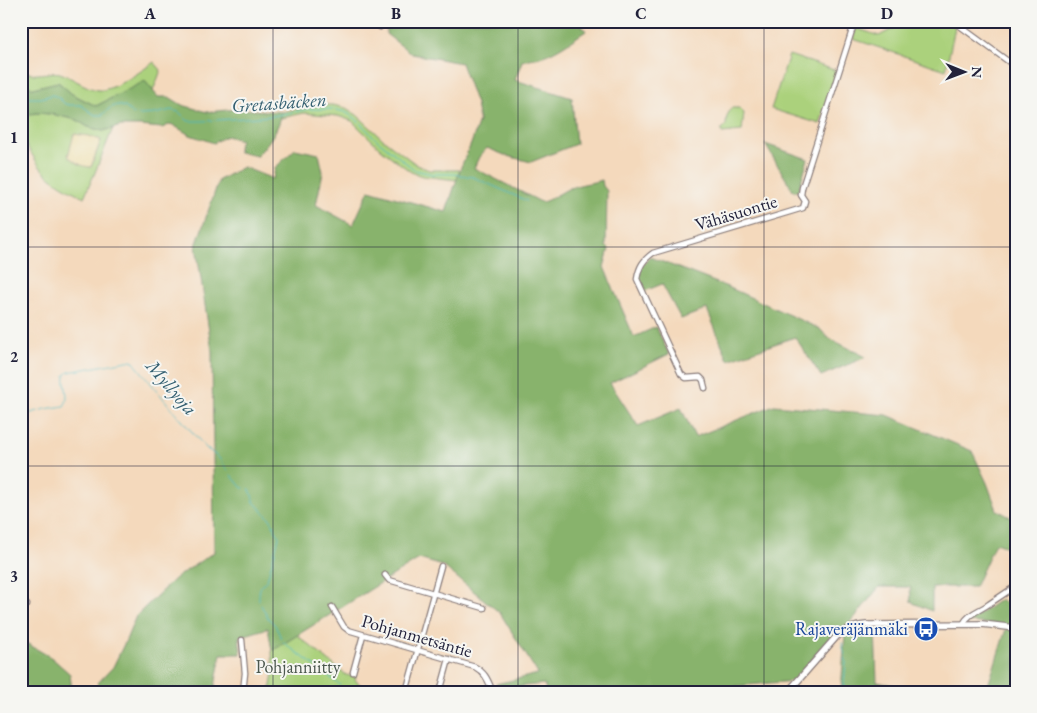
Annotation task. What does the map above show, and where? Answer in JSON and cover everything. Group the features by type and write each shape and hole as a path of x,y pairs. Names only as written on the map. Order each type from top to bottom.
{"street":[{"path":"370,21 380,27"},
{"name":"Vähäsuontie","path":"705,388 700,377 686,378 681,374 637,279 639,267 653,252 803,208 805,201 801,195 802,188 855,21"},
{"path":"953,21 1016,67"},
{"path":"406,692 441,566"},
{"path":"385,575 389,580 484,608"},
{"path":"963,624 971,614 1016,586"},
{"path":"21,605 27,605"},
{"name":"Pohjanmetsäntie","path":"332,608 348,630 475,667 482,671 493,692"},
{"path":"788,692 836,636 851,627 866,625 982,624 1016,628"},
{"path":"352,672 363,635"},
{"path":"242,640 246,673 242,692"},
{"path":"440,692 449,659"}],"green space":[{"path":"388,21 578,21 586,31 549,54 522,61 515,80 572,98 576,144 531,162 507,156 487,148 479,157 474,168 541,202 578,185 602,180 603,186 607,191 606,246 609,249 604,267 634,337 656,327 669,354 610,383 638,426 681,408 695,437 774,405 887,415 972,451 997,510 1016,520 1016,550 995,543 975,587 932,587 932,611 911,602 910,587 879,587 848,626 826,644 794,681 736,686 730,692 547,692 544,684 496,689 496,684 538,674 500,613 443,566 419,559 272,651 268,628 239,637 241,654 221,654 214,692 105,692 97,684 113,667 136,616 174,579 214,552 212,351 196,246 219,180 243,167 273,179 275,168 295,149 319,154 323,172 316,205 353,225 369,190 446,212 479,121 476,104 461,63 412,54 386,34"},
{"path":"908,21 946,21 955,27 946,70 853,39 856,28 879,36"},
{"path":"789,55 837,71 820,124 771,109"},
{"path":"154,62 161,70 153,91 145,82 96,106 72,94 58,82 33,88 21,80 21,66 29,73 60,73 87,87 103,90 123,82"},
{"path":"21,80 33,88 58,82 72,94 96,106 145,81 158,97 169,97 182,105 207,112 238,109 282,112 276,130 257,156 239,152 238,148 241,140 226,136 214,143 190,135 171,124 162,128 121,126 103,131 88,127 77,120 51,114 36,113 21,116"},
{"path":"317,105 333,105 346,108 417,165 429,170 460,170 457,180 422,176 411,172 382,150 352,121 338,116 304,113 281,118 282,112"},
{"path":"731,108 739,108 744,113 742,131 722,133 722,129 726,125 727,116"},
{"path":"36,113 51,114 77,120 88,127 103,131 113,128 84,197 55,181 41,168 21,139 21,116","holes":["77,135 101,140 91,167"]},
{"path":"765,144 808,159 798,191 793,191"},
{"path":"650,257 730,288 820,329 827,337 866,357 821,376 795,337 728,360 707,309 681,319 662,284 645,291 639,279 641,267"},
{"path":"1001,599 1016,614 1016,626 968,622"},
{"path":"858,628 875,628 877,682 908,688 906,692 841,692 845,633"},
{"path":"1006,629 1016,630 1016,692 986,692"},
{"name":"Pohjanniitty","path":"297,635 346,675 356,677 355,680 369,692 270,692 273,673 272,651"},
{"path":"21,640 52,658 70,674 72,692 21,692"}],"sand":[{"path":"74,134 101,140 91,167 79,164 68,156"}],"waterway":[{"name":"Gretasbäcken","path":"21,96 41,98 52,95 58,97 65,104 81,105 95,115 102,115 117,105 125,107 133,114 140,115 171,110 179,112 188,121 273,116 308,109 333,109 345,112 355,118 376,139 415,170 432,174 454,174 473,177 527,201"},
{"name":"Myllyoja","path":"21,416 64,406 67,398 65,375 69,372 132,360 172,409 206,448 219,458 228,471"},
{"name":"Myllyoja","path":"231,475 244,488"},
{"name":"Myllyoja","path":"249,489 254,502 271,520 279,537 267,580 260,588 259,600"},
{"name":"Myllyoja","path":"261,605 268,618 275,625 281,638"},
{"name":"Myllyoja","path":"283,642 340,685"},
{"name":"Myllyoja","path":"842,643 846,662 843,692"},
{"name":"Myllyoja","path":"344,688 349,692"}],"place":[{"name":"Rajaveräjänmäki","path":"926,629"}]}
